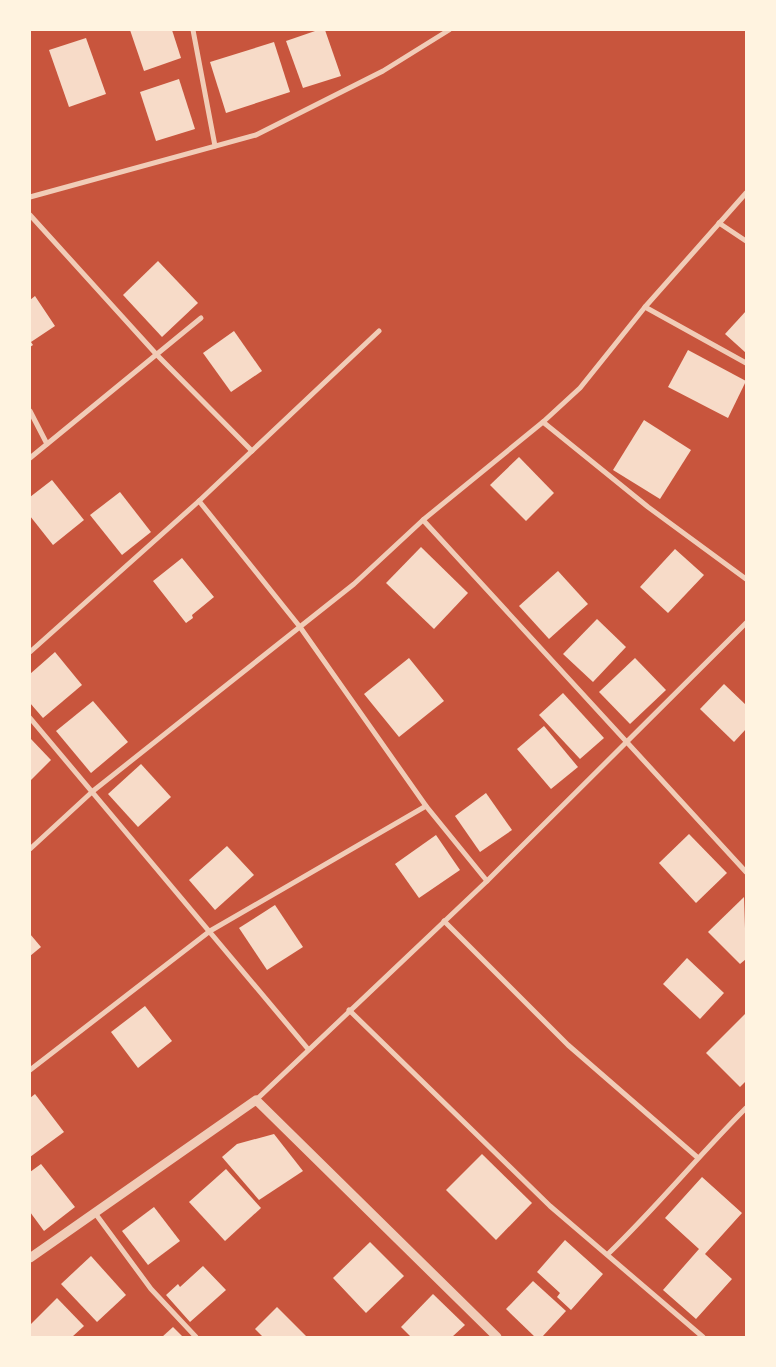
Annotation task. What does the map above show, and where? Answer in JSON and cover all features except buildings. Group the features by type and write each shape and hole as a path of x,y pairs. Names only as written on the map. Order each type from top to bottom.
{"street":[{"path":"193,30 215,146"},
{"path":"30,197 256,135 383,71 449,30"},
{"path":"30,849 93,791 354,584 423,520 543,422 580,388 644,307 746,194"},
{"path":"30,215 156,354 252,451"},
{"path":"719,223 746,241"},
{"path":"644,307 746,363"},
{"path":"30,458 201,318"},
{"path":"30,652 199,502 379,331"},
{"path":"30,411 47,444"},
{"path":"543,422 648,507 746,579"},
{"path":"199,502 300,627 426,806 487,881"},
{"path":"423,520 746,872"},
{"path":"30,1258 256,1100 487,881 746,623"},
{"path":"30,718 308,1049"},
{"path":"30,1070 210,932 426,806"},
{"path":"444,921 568,1045 697,1157"},
{"path":"349,1010 550,1206 703,1337"},
{"path":"256,1100 497,1337"},
{"path":"608,1254 638,1225 697,1157 746,1108"},
{"path":"95,1213 151,1289 196,1337"}]}
